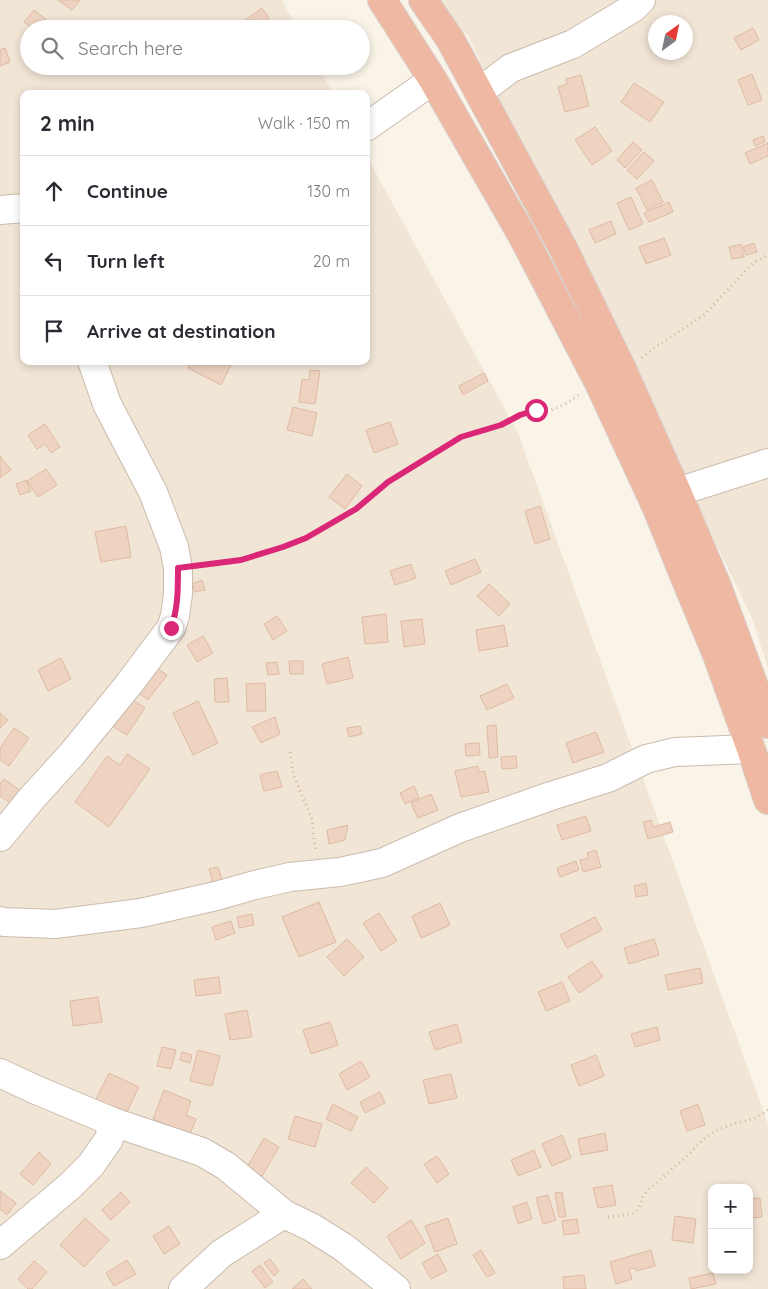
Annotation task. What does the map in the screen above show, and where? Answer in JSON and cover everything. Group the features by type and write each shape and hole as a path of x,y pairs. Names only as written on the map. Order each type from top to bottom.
{"highway":[{"path":"382,0 433,80 522,235 599,383 666,531 717,655 768,800"},
{"path":"423,0 450,39 479,92 564,250 623,371 717,586 768,724"}],"street":[{"path":"479,92 512,68 573,44 633,8 641,0"},
{"path":"370,125 433,80"},
{"path":"0,210 20,208"},
{"path":"0,837 72,754 129,684 171,628 175,616 178,594 178,568 174,547 153,492 108,404 93,365"},
{"path":"677,492 768,462"},
{"path":"0,921 54,924 141,913 290,877 340,872 382,863 460,828 608,778 646,759 675,752 751,749"},
{"path":"0,1073 113,1122 202,1152 226,1166 284,1214 311,1227 343,1247 396,1289"},
{"path":"0,1245 70,1186 91,1165 109,1139 113,1122"},
{"path":"183,1289 222,1253 284,1214"}],"path":[{"path":"623,371 704,314 753,263 768,255"},
{"path":"178,568 241,560 306,538 356,509 388,482 461,437 501,425 520,415 536,410 551,410 599,383"},
{"path":"290,752 293,774 312,819 316,851 323,874"},
{"path":"608,1217 635,1213 649,1189 686,1157 706,1136 733,1124 756,1118 768,1110"}],"shaded area":[{"path":"0,0 282,0 292,20 20,20 20,75 323,75 331,90 20,90 20,365 370,365 370,162 518,433 768,1124 768,1289 0,1289"},
{"path":"437,0 768,0 768,668 752,618 468,36"}],"building":[{"path":"58,0 80,0 72,10"},
{"path":"262,8 269,18 266,20 246,20"},
{"path":"34,10 47,20 26,20"},
{"path":"753,28 759,40 741,50 734,38"},
{"path":"5,48 10,62 0,66 0,50"},
{"path":"752,74 762,100 748,105 738,80"},
{"path":"581,75 589,106 565,112 558,87 567,84 566,79"},
{"path":"634,83 664,102 650,122 621,102"},
{"path":"595,127 612,151 592,165 575,140"},
{"path":"763,136 765,142 755,146 753,140"},
{"path":"633,142 642,150 625,168 617,160"},
{"path":"768,143 768,156 750,164 745,153"},
{"path":"644,152 654,161 637,179 627,170"},
{"path":"652,180 663,202 647,210 636,188"},
{"path":"631,197 643,224 629,230 617,203"},
{"path":"669,202 673,212 649,222 644,213"},
{"path":"611,221 616,234 595,243 589,230"},
{"path":"664,238 671,255 646,264 639,247"},
{"path":"754,243 757,252 746,255 743,247"},
{"path":"741,244 744,257 732,259 729,247"},
{"path":"190,365 231,365 221,385 188,368"},
{"path":"310,370 320,371 315,404 299,402 302,379 309,380"},
{"path":"484,373 488,381 463,395 459,386"},
{"path":"293,407 317,413 312,436 287,430"},
{"path":"390,422 398,444 374,453 366,430"},
{"path":"45,424 60,447 51,453 45,444 37,449 28,435"},
{"path":"0,456 11,470 0,478"},
{"path":"46,469 57,485 38,497 27,481"},
{"path":"347,474 362,486 345,509 329,497"},
{"path":"26,480 31,491 20,495 16,484"},
{"path":"540,506 550,539 535,544 525,511"},
{"path":"126,526 131,557 101,562 95,532"},
{"path":"475,559 481,572 451,585 445,571"},
{"path":"411,564 416,578 395,585 390,571"},
{"path":"202,580 205,590 195,592 192,584"},
{"path":"489,584 510,604 499,616 477,596"},
{"path":"386,614 388,642 365,644 362,617"},
{"path":"277,616 287,631 273,640 264,624"},
{"path":"422,619 425,644 404,647 401,621"},
{"path":"504,625 508,646 479,651 476,630"},
{"path":"203,636 213,653 197,662 187,645"},
{"path":"348,657 353,678 327,684 322,664"},
{"path":"61,658 71,679 48,691 38,670"},
{"path":"289,661 303,661 303,674 290,674"},
{"path":"277,662 279,674 268,675 266,663"},
{"path":"154,666 167,675 148,700 136,691"},
{"path":"227,678 229,702 215,702 214,679"},
{"path":"265,683 266,711 247,711 246,684"},
{"path":"507,684 514,698 487,710 480,696"},
{"path":"131,699 145,708 127,735 114,727"},
{"path":"198,701 218,743 193,755 173,713"},
{"path":"0,713 8,720 0,728"},
{"path":"275,717 280,734 261,743 252,727"},
{"path":"496,725 498,757 489,758 487,726"},
{"path":"360,726 362,734 349,737 347,728"},
{"path":"14,728 29,738 9,766 0,760 0,748"},
{"path":"596,732 604,752 573,763 566,743"},
{"path":"479,743 480,755 466,756 465,744"},
{"path":"127,754 150,769 109,827 75,802 107,756 120,765"},
{"path":"516,756 517,768 502,769 501,757"},
{"path":"478,766 479,772 485,771 489,792 461,797 455,771"},
{"path":"277,771 282,787 264,791 260,775"},
{"path":"4,779 25,794 16,807 0,796 0,784"},
{"path":"414,786 419,798 405,804 400,793"},
{"path":"431,794 438,810 418,818 411,803"},
{"path":"586,816 591,831 562,840 557,825"},
{"path":"651,820 653,827 670,822 673,832 648,839 643,822"},
{"path":"348,825 345,840 329,844 327,830"},
{"path":"596,850 601,867 583,872 580,860 589,858 587,853"},
{"path":"576,861 579,870 560,877 557,868"},
{"path":"218,867 222,880 213,883 209,869"},
{"path":"646,883 648,895 636,897 634,886"},
{"path":"319,902 336,942 299,957 282,917"},
{"path":"440,903 450,925 421,938 412,916"},
{"path":"379,913 397,941 381,951 363,923"},
{"path":"252,914 254,925 239,928 237,917"},
{"path":"595,917 602,930 567,948 560,935"},
{"path":"231,921 235,933 216,940 212,927"},
{"path":"347,939 364,957 344,976 327,957"},
{"path":"654,939 659,955 629,964 624,948"},
{"path":"592,961 603,977 579,993 568,977"},
{"path":"700,968 703,983 668,990 665,975"},
{"path":"219,977 221,993 196,996 194,980"},
{"path":"562,982 570,1001 546,1011 538,992"},
{"path":"98,997 102,1022 73,1026 70,1001"},
{"path":"247,1010 252,1037 230,1040 225,1014"},
{"path":"330,1022 338,1045 311,1054 303,1030"},
{"path":"457,1024 462,1042 435,1050 429,1032"},
{"path":"657,1027 660,1040 635,1047 631,1034"},
{"path":"162,1047 176,1050 171,1069 157,1066"},
{"path":"198,1050 220,1056 212,1086 190,1081"},
{"path":"182,1052 192,1055 190,1063 180,1060"},
{"path":"596,1055 604,1076 579,1086 571,1065"},
{"path":"361,1061 370,1077 347,1090 339,1074"},
{"path":"109,1073 139,1087 125,1116 95,1101"},
{"path":"451,1074 457,1098 429,1104 423,1080"},
{"path":"164,1090 191,1101 186,1115 196,1119 190,1134 153,1119"},
{"path":"380,1092 385,1103 365,1113 360,1102"},
{"path":"333,1104 358,1117 351,1131 326,1119"},
{"path":"698,1104 705,1125 687,1131 680,1111"},
{"path":"295,1116 322,1124 315,1147 288,1139"},
{"path":"605,1133 608,1150 581,1155 578,1139"},
{"path":"562,1135 571,1158 552,1166 542,1144"},
{"path":"264,1138 279,1147 262,1176 247,1167"},
{"path":"534,1150 541,1167 518,1176 511,1160"},
{"path":"39,1152 51,1164 33,1185 20,1174"},
{"path":"437,1156 449,1174 437,1183 424,1164"},
{"path":"366,1167 388,1188 374,1203 351,1183"},
{"path":"612,1185 616,1205 598,1208 593,1188"},
{"path":"0,1191 16,1203 7,1215 0,1209"},
{"path":"121,1192 130,1202 111,1220 102,1210"},
{"path":"562,1192 566,1217 559,1217 555,1193"},
{"path":"548,1195 556,1220 543,1224 536,1198"},
{"path":"760,1198 762,1217 753,1218 753,1199"},
{"path":"527,1202 532,1219 518,1224 513,1207"},
{"path":"675,1216 696,1219 693,1243 672,1240"},
{"path":"85,1218 109,1240 84,1267 60,1245"},
{"path":"448,1218 457,1244 435,1252 425,1226"},
{"path":"577,1219 579,1233 564,1235 562,1221"},
{"path":"411,1220 425,1243 401,1259 387,1236"},
{"path":"169,1226 180,1244 164,1254 153,1236"},
{"path":"481,1250 495,1273 487,1277 473,1255"},
{"path":"651,1250 655,1266 636,1271 635,1268 629,1269 632,1279 616,1284 610,1262"},
{"path":"438,1254 447,1271 431,1279 422,1263"},
{"path":"270,1259 279,1271 274,1276 264,1263"},
{"path":"127,1260 136,1274 114,1286 106,1273"},
{"path":"34,1261 47,1272 32,1289 28,1289 18,1279"},
{"path":"260,1265 273,1282 265,1288 252,1271"},
{"path":"713,1274 716,1284 691,1289 689,1278"},
{"path":"584,1275 586,1289 564,1289 563,1277"},
{"path":"303,1279 312,1289 292,1289"}],"route":[{"path":"171,628 178,594 178,568 241,560 306,538 356,509 388,482 461,437 501,425 520,415 536,410"}]}
